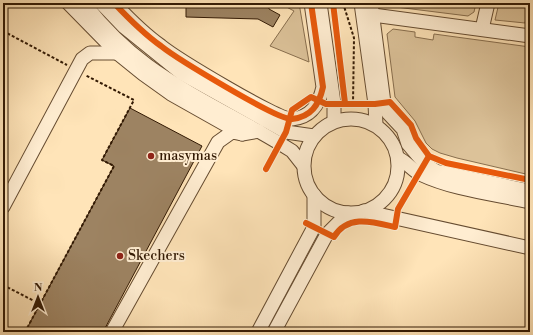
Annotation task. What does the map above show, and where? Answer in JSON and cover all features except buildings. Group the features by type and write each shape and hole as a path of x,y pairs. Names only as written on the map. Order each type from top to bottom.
{"street":[{"path":"84,3 115,37 147,65 292,151 304,165"},
{"path":"101,3 124,27 181,73 286,132 314,136"},
{"path":"114,3 130,20 156,42 186,64 261,106 290,120 309,114 320,101 325,71 320,3"},
{"path":"311,3 325,71 334,103 334,122"},
{"path":"361,3 375,104 376,125"},
{"path":"482,29 488,3"},
{"path":"66,4 116,53 171,94 242,134"},
{"path":"530,35 482,29 372,9 384,103 388,113 402,130 408,144 425,164 436,171 530,191"},
{"path":"90,53 93,29"},
{"path":"3,207 82,59 90,53 116,53"},
{"path":"372,82 381,71"},
{"path":"261,106 268,121"},
{"path":"356,118 376,125 391,140 398,158 398,172 390,192 376,206 364,211 348,213 329,208 314,195 306,181 304,165 306,150 314,136 321,129 334,122 356,118"},
{"path":"112,332 218,142 232,132 242,134 259,131"},
{"path":"398,158 405,161 419,173 450,185 530,202"},
{"path":"450,185 468,178"},
{"path":"258,332 314,227 314,195"},
{"path":"364,211 530,248"},
{"path":"274,332 327,234 348,213"}],"path":[{"path":"343,3 354,38 353,103"},
{"path":"3,31 134,100 102,160 114,166 25,332"},
{"path":"334,103 375,104"},
{"path":"3,285 40,304"}],"shaded area":[{"path":"279,3 299,3 309,62 270,46 294,11"},
{"path":"385,3 476,3 474,12 468,16 388,6"},
{"path":"499,3 529,3 525,23 495,20"},
{"path":"393,29 415,32 415,37 433,40 434,34 530,47 530,175 440,153 432,149 426,143 415,121 395,97 387,34"}],"cycle path":[{"path":"114,3 143,31 170,53 249,100 283,117 292,119 304,116 313,109 319,99 323,87 311,3"},
{"path":"333,3 345,103"},
{"path":"266,169 286,132 292,110 311,97 326,104 375,104 390,102 411,125 416,138 429,156 446,163 530,180"},
{"path":"306,223 334,237 346,225 354,222 370,222 395,227 398,209 429,156"}],"place":[{"name":"masymas","path":"151,156"},
{"name":"Skechers","path":"120,256"}]}
